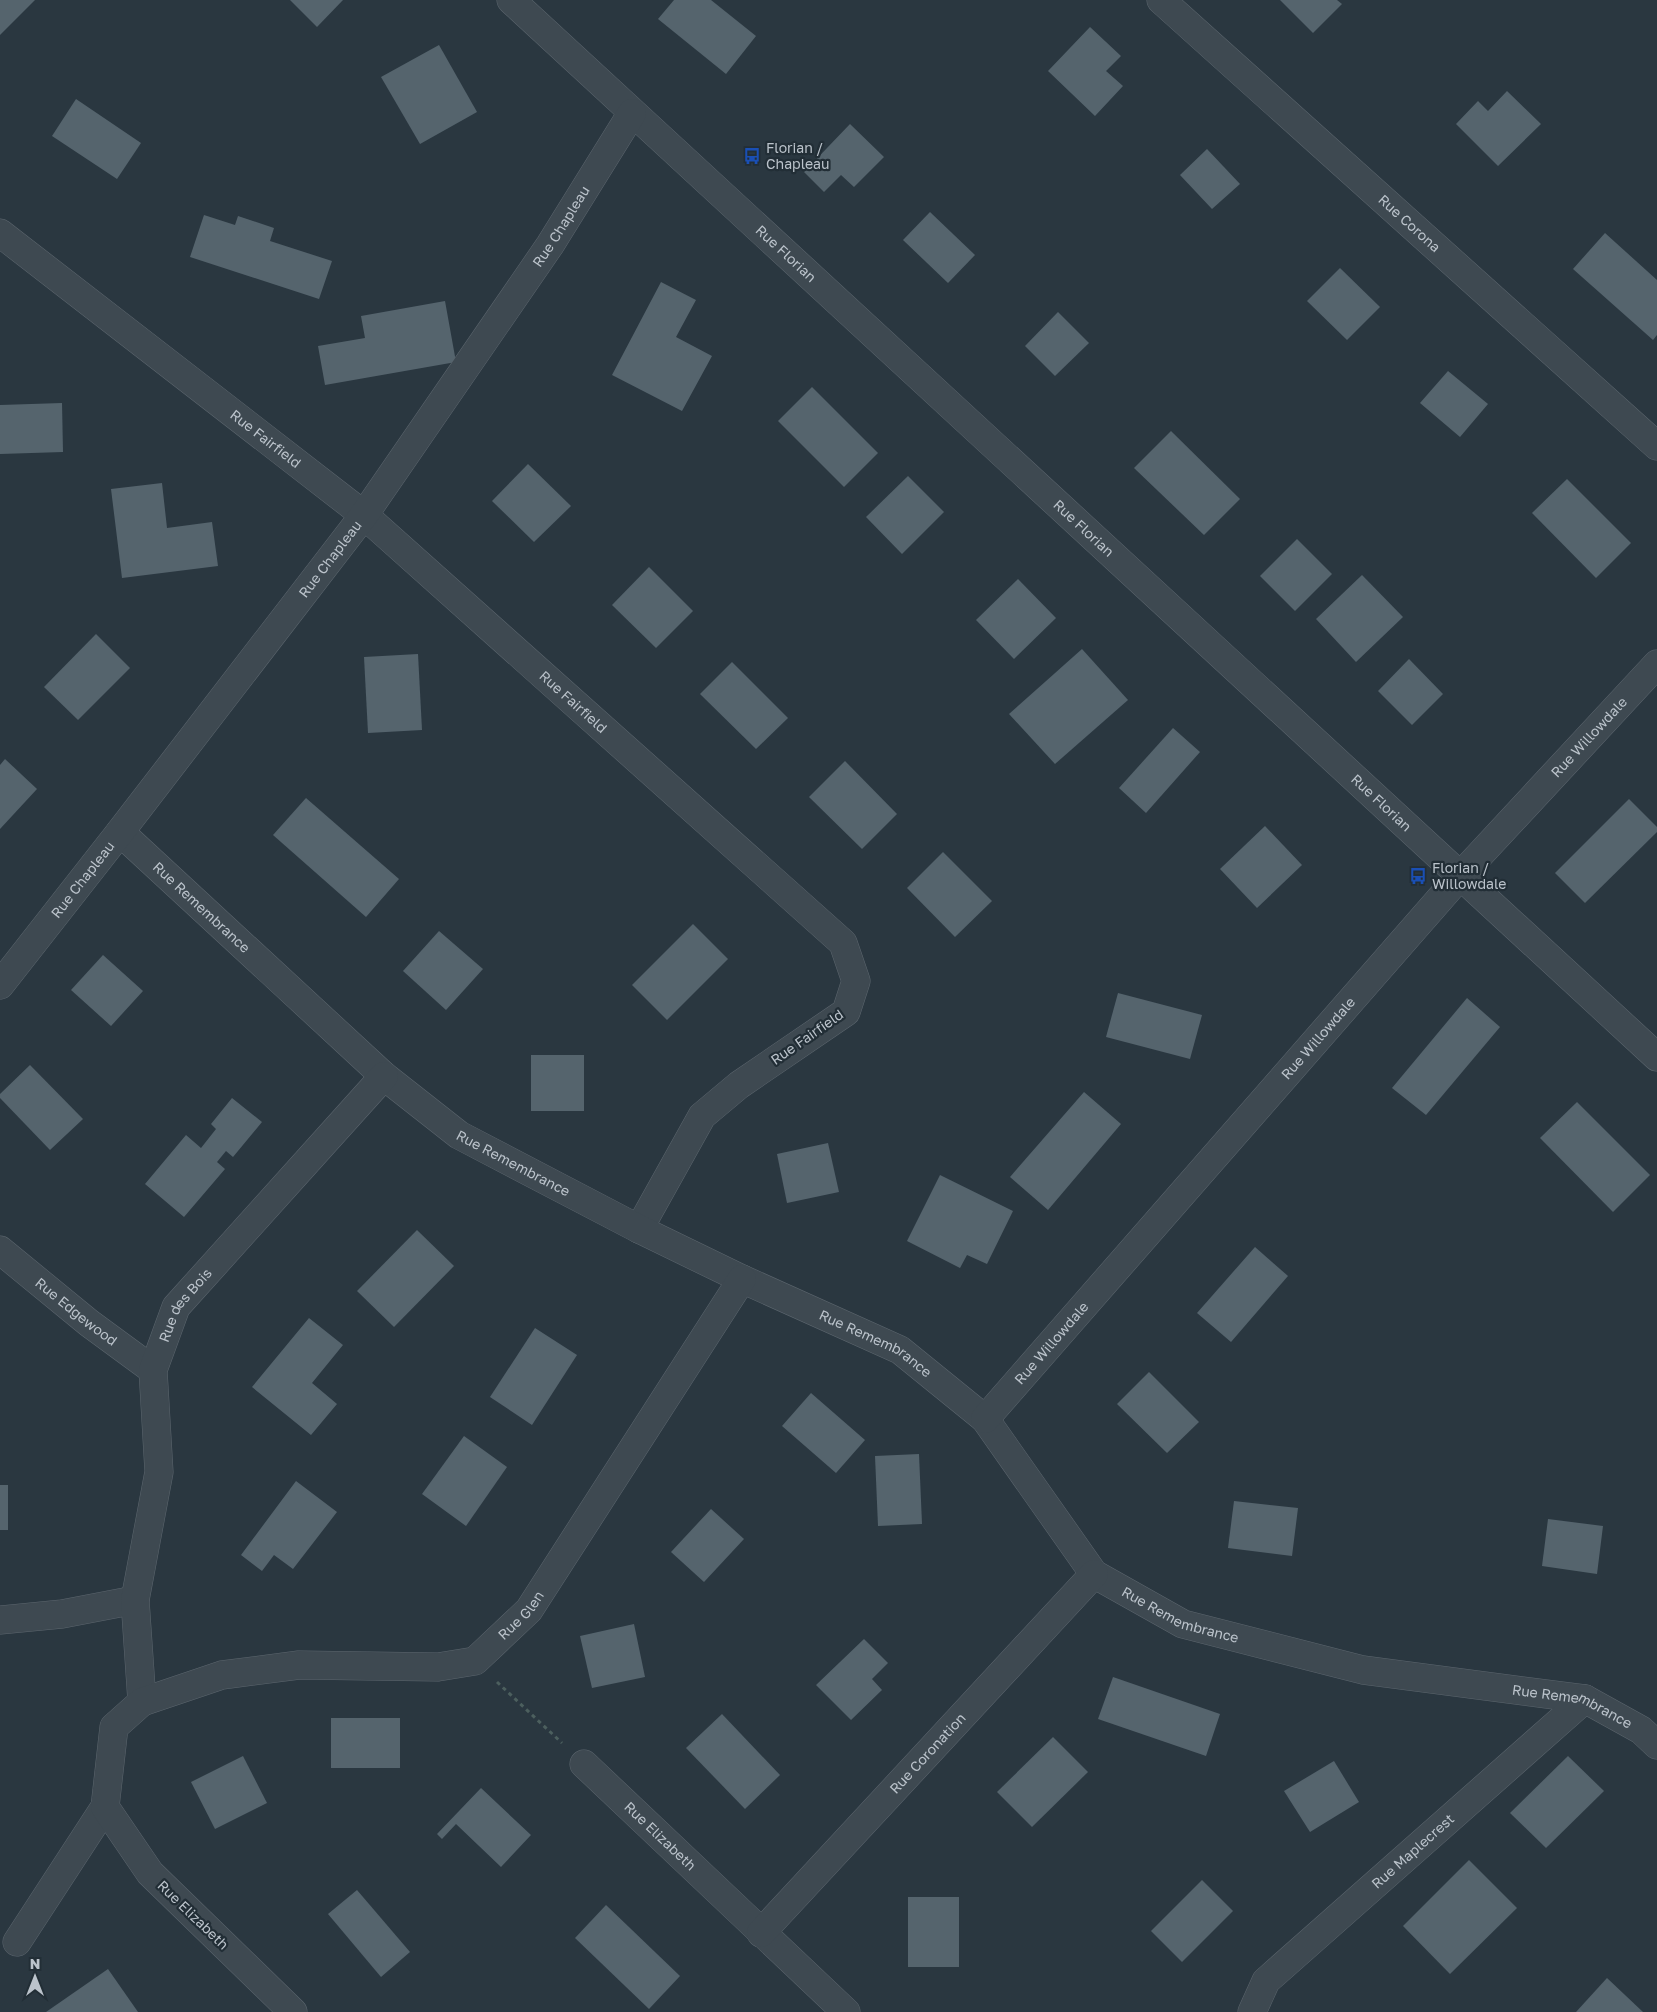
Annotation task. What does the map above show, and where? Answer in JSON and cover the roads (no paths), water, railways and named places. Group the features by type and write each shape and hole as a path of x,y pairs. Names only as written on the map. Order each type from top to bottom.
{"street":[{"name":"Rue Florian","path":"511,0 1657,1057"},
{"name":"Rue Corona","path":"1161,0 1657,446"},
{"name":"Rue Chapleau","path":"0,985 364,515 550,245 632,113"},
{"name":"Rue Fairfield","path":"0,233 364,515 843,943 856,980 846,1012 739,1085 702,1116 639,1229"},
{"name":"Rue Willowdale","path":"985,1419 1460,876 1657,664"},
{"name":"Rue Remembrance","path":"120,832 384,1076 458,1135 639,1229 742,1279 900,1350 985,1419 1094,1574 1183,1624 1354,1668 1586,1699 1641,1730 1657,1745"},
{"name":"Rue des Bois","path":"142,1702 135,1600 160,1472 153,1370 176,1308 384,1076"},
{"name":"Rue Edgewood","path":"0,1250 89,1323 153,1370"},
{"name":"Rue Glen","path":"142,1702 222,1675 299,1665 438,1667 475,1661 530,1610 742,1279"},
{"name":"Rue Coronation","path":"761,1933 1094,1574"},
{"path":"0,1620 62,1614 135,1600"},
{"name":"Rue Maplecrest","path":"1252,2012 1266,1982 1586,1699"},
{"path":"17,1942 105,1807 114,1727 142,1702"},
{"name":"Rue Elizabeth","path":"584,1764 846,2012"},
{"name":"Rue Elizabeth","path":"105,1807 150,1873 293,2012"}],"place":[{"name":"Florian / Chapleau","path":"752,156"},
{"name":"Florian / Willowdale","path":"1418,876"}]}
